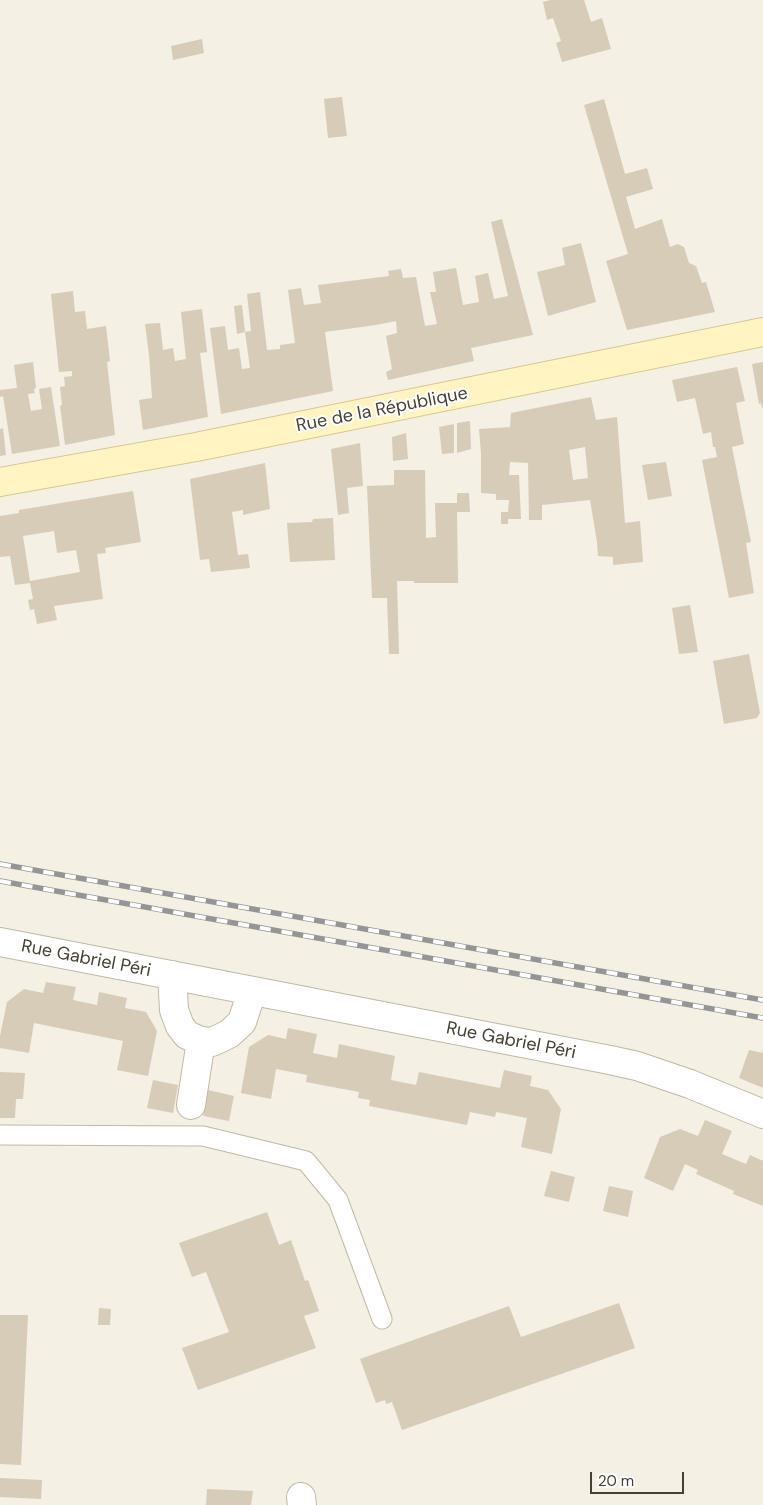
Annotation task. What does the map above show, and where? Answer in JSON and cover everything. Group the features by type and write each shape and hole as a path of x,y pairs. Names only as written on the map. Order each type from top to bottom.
{"main road":[{"name":"Rue de la République","path":"0,482 196,447 763,332"}],"street":[{"name":"Rue Gabriel Péri","path":"0,942 589,1055 637,1066 690,1084 763,1114"},
{"name":"Rue Gabriel Péri","path":"172,975 174,1010 180,1026 187,1035 201,1041"},
{"path":"191,1105 201,1041 212,1042 229,1034 242,1022 252,991"}],"lane":[{"path":"0,1136 203,1136 306,1161 338,1200 382,1319"}],"building":[{"path":"550,0 584,0 591,22 602,18 611,49 562,62 556,43 561,41 553,18 547,20 543,2"},
{"path":"202,39 204,53 173,60 171,46"},
{"path":"342,97 347,136 328,138 324,99"},
{"path":"604,99 625,174 647,168 653,189 626,197 635,229 662,219 670,247 678,244 684,247 689,263 696,266 702,283 706,282 715,312 627,330 606,261 628,254 584,105"},
{"path":"502,219 533,335 471,348 474,361 388,380 386,372 392,369 386,336 397,333 396,321 325,332 333,391 221,414 210,328 225,326 228,350 239,348 242,369 250,368 245,332 251,331 247,294 260,292 267,350 280,349 280,345 295,343 288,290 301,288 304,305 321,303 318,285 389,276 388,271 401,269 403,278 416,277 425,326 437,324 430,292 436,292 433,272 456,268 463,305 479,302 475,276 488,273 494,299 508,296 491,222"},
{"path":"581,243 596,302 548,316 537,272 565,265 562,248"},
{"path":"73,291 75,312 85,311 87,329 106,326 110,361 107,362 115,435 65,445 60,406 62,405 60,387 65,386 64,377 72,376 72,371 59,372 51,294"},
{"path":"242,305 245,332 237,334 234,306"},
{"path":"202,309 207,352 200,353 208,417 143,430 139,400 152,398 145,324 160,323 163,350 173,348 175,361 186,359 181,312"},
{"path":"33,362 36,388 34,389 35,393 28,394 31,411 42,409 39,389 51,387 60,446 12,454 3,396 0,397 0,390 17,388 14,365"},
{"path":"763,362 762,408 761,403 759,404 752,364"},
{"path":"737,367 745,401 736,403 744,444 732,447 751,542 746,543 754,593 729,598 702,460 717,457 715,447 713,447 711,432 703,434 695,398 677,402 672,380"},
{"path":"591,397 596,420 617,417 625,523 640,521 643,562 613,565 613,557 598,556 590,500 542,505 542,520 529,520 528,463 510,462 509,475 519,475 521,519 508,519 508,524 501,524 501,512 508,512 509,500 496,500 496,494 481,493 479,429 510,427 511,413","holes":["585,447 588,478 573,480 569,450"]},
{"path":"470,421 471,449 457,453 457,423"},
{"path":"454,424 454,453 442,454 439,427"},
{"path":"3,428 6,455 0,456 0,429"},
{"path":"406,433 408,459 393,461 392,437"},
{"path":"360,443 363,486 347,488 349,513 338,515 331,449"},
{"path":"666,462 672,496 648,500 642,465"},
{"path":"265,463 270,509 243,515 243,510 232,512 238,555 248,554 250,568 211,572 209,559 200,560 190,479"},
{"path":"394,470 425,470 426,538 436,537 435,503 457,503 457,493 469,493 470,512 457,512 458,583 397,581 399,654 389,654 387,598 372,598 367,486 394,485"},
{"path":"133,491 141,542 105,548 106,553 97,554 103,599 54,606 57,620 37,624 34,609 30,610 28,600 33,599 30,583 15,585 10,556 0,557 0,516 19,513 19,510","holes":["54,531 57,553 76,550 80,572 30,581 23,536"]},
{"path":"333,518 335,560 290,562 287,523 312,522 313,519"},
{"path":"690,605 698,652 679,654 672,608"},
{"path":"749,654 760,713 757,718 724,724 713,661"},
{"path":"46,982 76,987 73,1000 97,1005 99,992 127,998 125,1008 146,1012 157,1031 148,1076 117,1070 123,1041 34,1023 29,1053 0,1048 0,1036 7,1002 24,989 43,993"},
{"path":"288,1028 317,1034 313,1053 337,1058 339,1044 395,1056 391,1080 416,1085 419,1072 500,1088 504,1070 532,1076 530,1086 548,1090 561,1109 552,1154 521,1147 527,1118 496,1112 495,1117 470,1112 467,1125 369,1106 370,1100 358,1098 359,1092 306,1082 307,1075 276,1069 271,1099 241,1093 249,1047 268,1035 286,1039"},
{"path":"749,1050 763,1053 763,1088 739,1078"},
{"path":"0,1072 25,1073 23,1099 16,1099 15,1118 0,1118"},
{"path":"153,1080 178,1085 173,1113 147,1108"},
{"path":"208,1090 234,1096 229,1121 203,1116"},
{"path":"705,1120 732,1131 722,1154 746,1164 750,1155 763,1161 763,1206 733,1194 734,1191 696,1174 698,1170 685,1164 673,1191 644,1178 660,1137 680,1129 698,1136"},
{"path":"551,1171 575,1177 569,1202 544,1196"},
{"path":"609,1186 633,1191 628,1217 603,1211"},
{"path":"267,1212 279,1245 291,1240 305,1281 308,1280 319,1311 304,1316 316,1348 198,1390 182,1348 229,1332 206,1272 192,1277 179,1243"},
{"path":"619,1303 635,1348 402,1430 392,1402 386,1404 385,1400 376,1403 360,1359 509,1306 521,1337"},
{"path":"99,1308 111,1309 110,1325 98,1325"},
{"path":"0,1315 28,1315 21,1465 0,1464"},
{"path":"0,1478 42,1480 41,1499 0,1497"},
{"path":"207,1489 253,1491 251,1505 206,1505"}],"railway":[{"path":"0,864 763,1000"},
{"path":"0,881 763,1018"}]}
